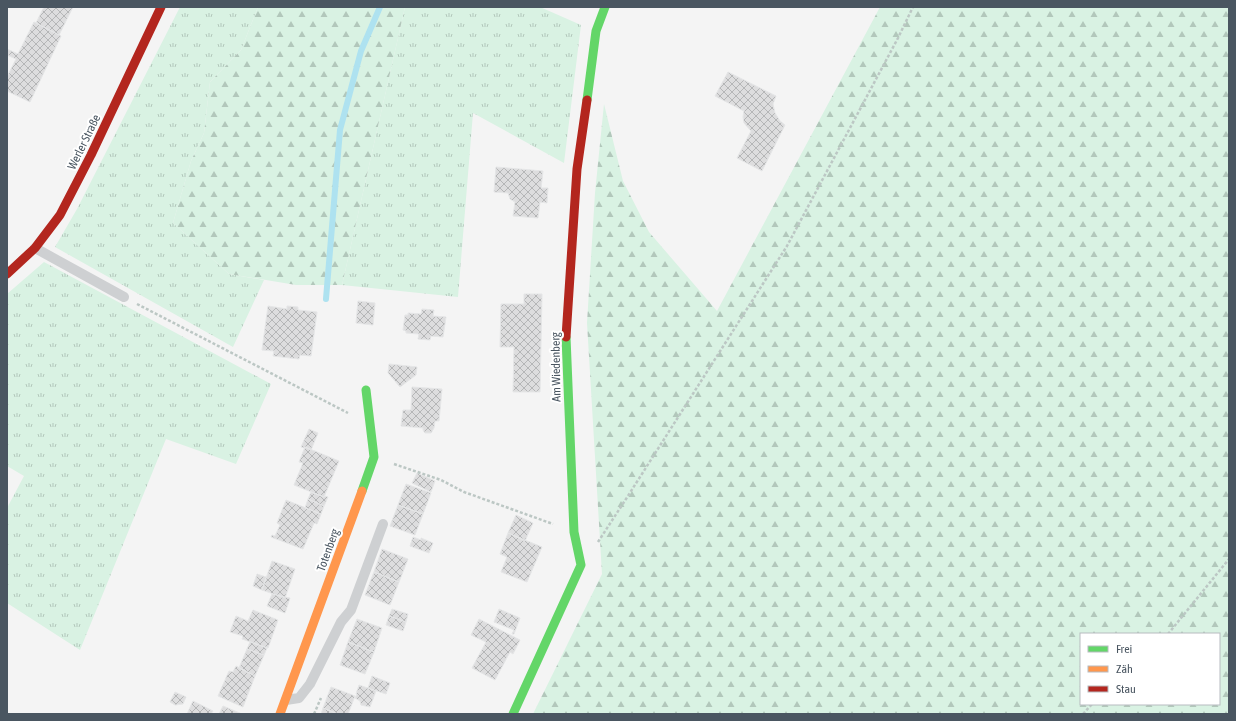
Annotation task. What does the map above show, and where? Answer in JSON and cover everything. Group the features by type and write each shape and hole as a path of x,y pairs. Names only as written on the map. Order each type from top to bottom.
{"street":[{"name":"Werler Straße","path":"7,274 35,248 60,215 91,156 161,7"},
{"name":"Am Wiedenberg","path":"582,565 574,532 566,344 577,169 596,31 605,7"},
{"name":"Totenberg","path":"280,714 374,457 366,390"},
{"path":"513,714 582,565"}],"lane":[{"path":"35,248 124,297"},
{"path":"286,700 299,698 310,684 341,622 351,610 383,524"}],"path":[{"path":"582,565 626,499 787,246 913,7"},
{"path":"124,297 370,424"},
{"path":"411,470 441,480 464,492 574,532"},
{"path":"1169,633 1229,559"},
{"path":"1083,714 1091,705"}],"green space":[{"path":"180,7 258,7 241,50 210,82 204,133 191,161 173,223 229,274 264,280 233,347 55,247 77,209"},
{"path":"258,7 405,7 342,285 296,285 229,274 173,223 191,161 204,133 210,82 241,50"},
{"path":"405,7 540,7 581,25 564,163 473,113 458,297 342,285"},
{"path":"880,7 1229,7 1229,714 533,714 602,574 587,323 595,193 604,104 623,181 649,232 717,311"},
{"path":"44,262 271,384 236,464 166,439 80,650 7,603 7,508 24,476 7,466 7,294"}],"building":[{"path":"44,7 73,7 59,35 36,23"},
{"path":"34,22 61,36 30,102 7,91 7,77 16,59 7,55 7,49 18,54"},
{"path":"728,72 776,96 773,104 775,113 780,121 785,125 762,171 737,158 751,131 744,123 744,111 715,96"},
{"path":"496,167 543,171 541,188 548,188 547,203 540,202 538,218 513,216 515,202 510,199 508,193 494,192"},
{"path":"524,294 542,294 540,392 513,392 514,347 500,347 501,304 524,304"},
{"path":"358,301 375,303 373,325 356,323"},
{"path":"268,306 287,309 287,306 298,307 298,310 317,312 311,356 300,355 299,359 273,356 274,351 262,350"},
{"path":"422,309 434,310 433,316 446,317 443,337 431,336 430,340 418,339 419,334 406,333 406,331 403,330 405,315 408,315 408,313 421,314"},
{"path":"389,364 417,367 416,375 400,387 388,373"},
{"path":"412,387 442,389 439,421 435,421 434,428 431,433 425,433 423,428 401,426 403,410 411,410"},
{"path":"309,429 318,433 311,450 301,447"},
{"path":"305,447 339,461 324,497 294,485 303,463 299,462"},
{"path":"417,473 435,481 431,492 412,483"},
{"path":"406,484 431,493 423,514 398,505"},
{"path":"311,492 328,497 324,506 308,499"},
{"path":"308,499 324,506 321,514 305,508"},
{"path":"286,500 321,514 317,524 314,523 303,549 271,537 272,535 275,536 280,525 277,523"},
{"path":"398,505 423,514 415,535 390,526"},
{"path":"516,515 533,523 525,541 508,533"},
{"path":"508,533 542,547 527,582 501,572 507,557 500,554"},
{"path":"413,537 421,540 421,538 433,543 429,553 410,546"},
{"path":"382,549 408,559 399,582 374,572"},
{"path":"272,561 295,569 285,598 262,590"},
{"path":"374,572 399,582 390,605 365,595"},
{"path":"257,574 266,577 262,590 253,586"},
{"path":"272,594 290,598 285,613 267,606"},
{"path":"392,609 408,614 406,622 389,616"},
{"path":"499,609 520,618 514,634 512,634 514,630 494,622"},
{"path":"253,610 278,620 268,648 242,639 243,636 230,632 236,616 248,621"},
{"path":"389,616 406,622 403,631 386,625"},
{"path":"357,619 382,628 374,652 348,642"},
{"path":"479,619 520,640 513,654 510,652 495,680 472,668 486,642 471,635"},
{"path":"250,642 267,648 264,655 247,649"},
{"path":"348,642 374,652 365,674 340,665"},
{"path":"247,649 264,655 255,676 239,668"},
{"path":"236,666 255,676 243,707 218,696 229,671 233,672"},
{"path":"372,676 390,683 386,694 368,688"},
{"path":"359,685 376,691 370,707 361,705 360,701 355,698"},
{"path":"331,687 355,696 348,714 338,714 323,708"},
{"path":"175,692 186,697 183,704 175,705 170,702"},
{"path":"193,701 213,711 211,714 187,714"},
{"path":"223,706 242,714 219,714"},
{"path":"323,708 338,714 321,714"}],"waterway":[{"path":"326,299 340,130 361,51 380,7"}],"traffic: fast":[{"path":"587,100 596,31 605,7"},
{"path":"513,714 581,565 574,532 566,337"},
{"path":"362,491 374,457 366,390"}],"traffic: slow":[{"path":"280,714 362,491"}],"traffic: jam":[{"path":"7,274 35,248 60,215 91,155 161,7"},
{"path":"566,337 577,169 587,100"}]}
